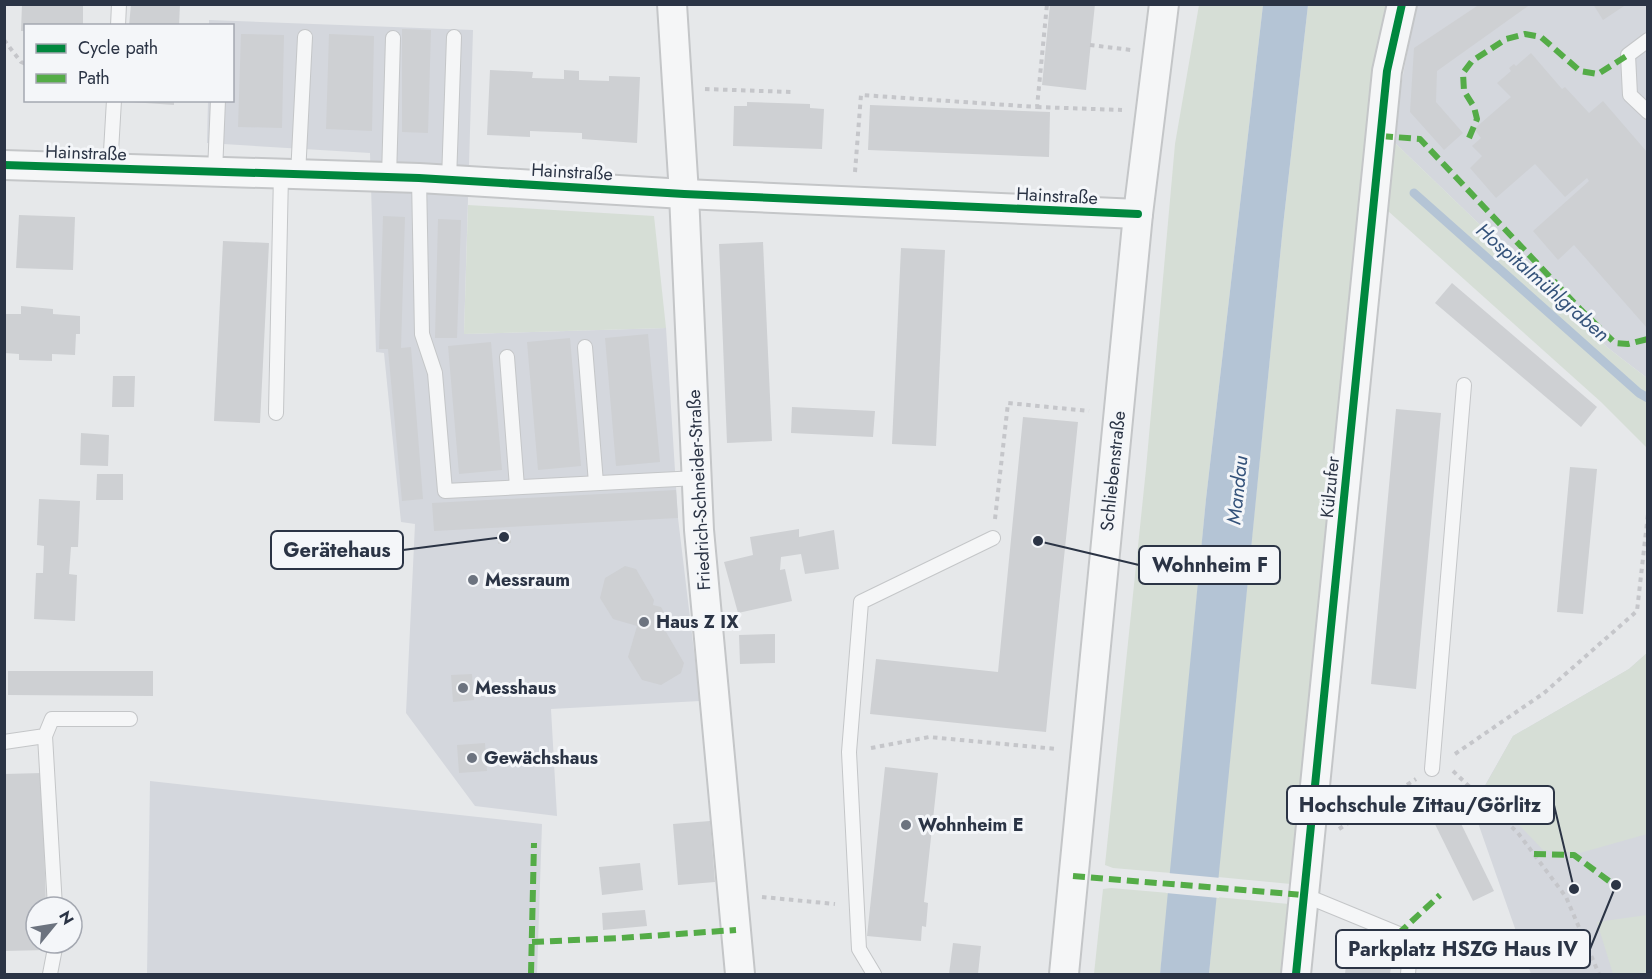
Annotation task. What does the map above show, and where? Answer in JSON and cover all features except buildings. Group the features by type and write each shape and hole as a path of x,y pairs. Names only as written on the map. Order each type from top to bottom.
{"street":[{"name":"Friedrich-Schneider-Straße","path":"672,4 684,194 699,530 740,975"},
{"name":"Schliebenstraße","path":"1064,975 1138,214 1164,4"},
{"name":"Külzufer","path":"1296,975 1387,71 1402,4"},
{"name":"Hainstraße","path":"4,165 419,178 684,194 1138,214"}],"lane":[{"path":"118,24 119,4"},
{"path":"276,413 290,175 305,37"},
{"path":"388,177 393,38"},
{"path":"448,180 454,38"},
{"path":"1647,40 1628,56 1630,95 1647,112"},
{"path":"110,169 114,102"},
{"path":"215,172 218,102"},
{"path":"419,178 422,334 435,373 445,491 697,478"},
{"path":"585,347 596,483"},
{"path":"507,357 517,487"},
{"path":"1437,765 1464,385"},
{"path":"874,975 859,949 849,752 861,602 993,538"},
{"path":"54,895 45,736 52,719 130,719"},
{"path":"4,742 45,736"},
{"path":"1304,895 1411,939 1408,975"},
{"path":"50,975 54,955"}],"path":[{"path":"1036,107 1047,4"},
{"path":"4,40 24,63"},
{"path":"1090,45 1129,50"},
{"path":"677,88 791,92"},
{"path":"853,201 861,95 1036,107 1150,111"},
{"path":"993,538 1008,403 1089,411"},
{"path":"1333,832 1544,693 1637,611 1647,514"},
{"path":"849,752 930,738 1085,752"},
{"path":"1437,765 1518,832 1566,897 1599,975"},
{"path":"732,895 857,906"}],"shaded area":[{"path":"1199,5 1263,5 1206,499 1171,873 1113,868 1105,865 1146,469 1175,144"},
{"path":"1308,5 1390,5 1375,68 1291,884 1218,877 1283,226"},
{"path":"1416,5 1647,5 1647,378 1608,348 1394,142 1398,102"},
{"path":"209,20 473,30 464,334 666,328 678,518 700,701 551,709 557,816 475,806 406,713 415,524 401,522 384,353 376,352 370,153 207,143 208,102 234,102 234,24 209,24"},
{"path":"1394,142 1608,348 1647,378 1647,448 1601,402 1388,211"},
{"path":"468,205 654,216 666,328 464,334"},
{"path":"1647,653 1647,974 1531,974 1471,803 1479,796 1513,736 1629,669"},
{"path":"1647,653 1647,834 1580,853 1543,850 1484,788 1513,736 1629,669"},
{"path":"150,781 542,824 537,974 147,974"},
{"path":"1103,889 1169,893 1160,974 1094,974"},
{"path":"1216,897 1289,904 1282,974 1209,974"},
{"path":"1647,915 1647,974 1613,974 1597,922"}],"water":[{"name":"Mandau","path":"1263,5 1308,5 1283,226 1209,974 1160,974 1206,499"}],"pier":[{"path":"1168,873 1221,878 1219,898 1166,893"}],"waterway":[{"name":"Hospitalmühlgraben","path":"1414,193 1639,393 1648,398"}],"marked path":[{"path":"1469,138 1477,119 1474,107 1464,91 1463,73 1472,61 1506,39 1525,34 1541,37 1580,71 1598,74 1628,55"},
{"path":"1381,136 1420,139 1615,343 1628,344 1648,339"},
{"path":"531,974 534,843"},
{"path":"1534,854 1574,855 1609,881"},
{"path":"1073,876 1304,895"},
{"path":"1398,934 1440,895"},
{"path":"532,942 736,930"}],"cycle path":[{"path":"1296,974 1387,71 1402,4"},
{"path":"4,165 419,178 684,194 1138,214"}],"place":[{"name":"Gerätehaus","path":"504,537"},
{"name":"Wohnheim F","path":"1038,541"},
{"name":"Messraum","path":"473,580"},
{"name":"Haus Z IX","path":"644,622"},
{"name":"Messhaus","path":"463,688"},
{"name":"Gewächshaus","path":"472,758"},
{"name":"Wohnheim E","path":"906,825"},
{"name":"Parkplatz HSZG Haus IV","path":"1616,885"},
{"name":"Hochschule Zittau/Görlitz","path":"1574,889"}]}
